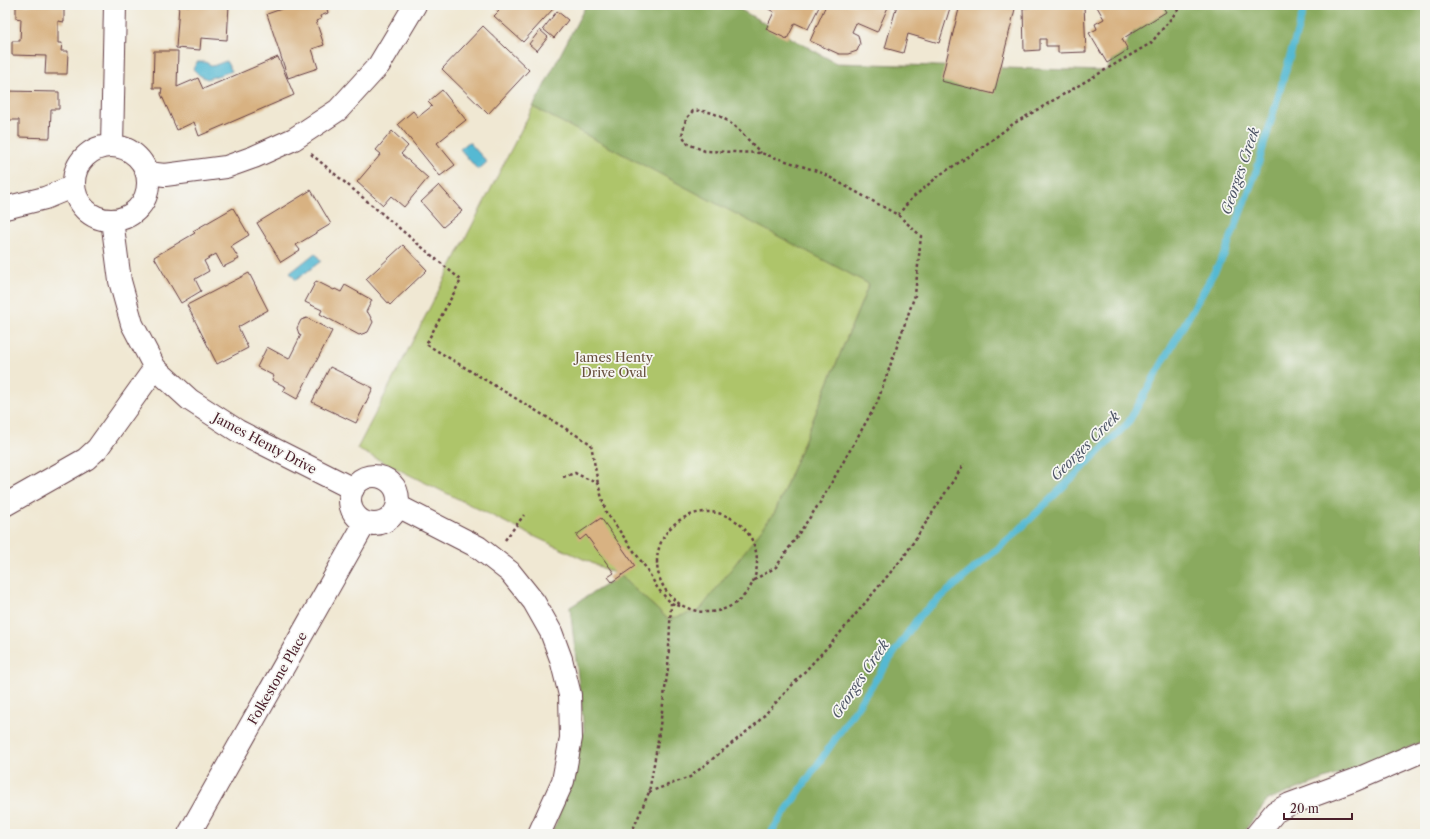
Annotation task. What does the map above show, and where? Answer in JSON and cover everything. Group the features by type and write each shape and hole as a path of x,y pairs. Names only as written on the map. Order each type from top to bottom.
{"street":[{"path":"112,146 116,5"},
{"path":"147,172 165,175 226,167 254,158 294,139 338,110 380,65 415,5"},
{"path":"112,146 124,148 134,153 142,162 147,172 148,184 146,195 141,205 133,213 123,218 112,220 91,214 77,197 74,186 75,174 81,162 89,153 100,147 112,146"},
{"path":"5,208 45,198 74,186"},
{"name":"James Henty Drive","path":"112,220 120,281 132,324 154,368 190,400 238,431 353,489"},
{"path":"5,505 86,459 97,449 154,368"},
{"path":"379,476 386,479 392,483 399,498 396,512 385,522 378,524 365,523 353,512 350,504 350,496 353,489 357,483 364,478 379,476"},
{"path":"398,506 478,547 510,572 534,602 551,632 561,659 570,695 570,738 562,781 539,834"},
{"name":"Folkestone Place","path":"188,834 365,523"},
{"path":"1257,834 1275,812 1290,804 1355,780 1425,750"}],"path":[{"path":"898,215 911,199 941,174 980,149 1013,124 1151,43 1182,5"},
{"path":"754,580 776,567 820,500 877,403 915,296 921,236 898,215 820,172 761,154 705,151 688,144 682,135 686,119 692,111 703,110 718,114 732,124 761,154"},
{"path":"294,139 462,280 426,344 591,444 598,484 606,512 646,568 658,589 671,603 685,608 701,612 712,612 733,605 746,594 754,580 758,564 756,547 749,533 737,521 722,513 706,511 689,514 675,523 664,536 657,552 657,568 662,584 672,598 685,608"},
{"path":"649,792 690,777 756,724 835,639 905,555 964,464"},
{"path":"563,477 575,473 598,484"},
{"path":"492,558 524,515"},
{"path":"631,834 649,792 657,747 668,668 671,603"}],"green space":[{"path":"586,5 732,5 836,63 1105,71 1154,5 1425,5 1425,740 1403,750 1268,800 1242,834 550,834 556,824 584,730 570,607 620,576 668,619 699,611 775,512 869,284 533,107"},
{"name":"James Henty Drive Oval","path":"533,107 562,122 564,120 869,284 775,512 749,546 752,554 699,612 668,619 620,576 529,534 357,449"}],"water":[{"path":"226,61 232,71 207,79 199,75 193,69 197,62 205,62 213,66"},
{"path":"469,142 487,162 478,170 460,149"},
{"path":"315,253 321,261 296,280 290,273"}],"building":[{"path":"16,5 64,5 64,22 58,21 58,43 62,43 61,51 68,51 67,74 45,74 46,56 12,55 12,41 20,41 21,19 16,18"},
{"path":"179,5 229,5 227,40 201,38 200,50 176,48"},
{"path":"290,5 326,5 328,13 320,16 321,19 316,21 324,45 312,49 318,68 288,78 267,14"},
{"path":"493,5 549,5 553,9 523,42 494,16 499,11"},
{"path":"761,5 820,5 808,29 795,23 787,39 766,29 774,12"},
{"path":"826,5 889,5 877,32 856,23 852,32 858,35 860,44 857,51 848,54 839,54 810,41"},
{"path":"897,5 941,5 950,8 939,43 908,34 903,53 885,48"},
{"path":"960,5 975,5 989,8 989,5 1016,5 994,94 941,81"},
{"path":"1038,5 1084,5 1086,52 1058,53 1058,46 1046,46 1046,39 1040,39 1040,50 1024,51 1023,8 1038,7"},
{"path":"1096,5 1162,5 1166,12 1122,39 1128,50 1107,63 1089,33 1097,29 1095,24 1104,19"},
{"path":"557,11 568,20 554,38 543,29"},
{"path":"483,26 529,70 488,114 442,69"},
{"path":"540,30 548,37 537,51 529,44"},
{"path":"154,51 178,51 177,87 198,78 203,89 278,57 294,95 199,136 194,122 177,130 161,94 162,88 153,88"},
{"path":"442,90 466,120 437,143 455,165 440,176 398,124 413,111 418,117 432,106 428,102"},
{"path":"5,91 59,92 59,109 51,109 50,138 19,137 19,120 8,120 8,126 5,130"},
{"path":"392,131 408,146 401,154 428,178 404,207 391,196 383,205 357,182 381,154 376,150"},
{"path":"439,185 462,211 443,227 421,202"},
{"path":"311,190 331,224 296,245 300,250 281,262 257,223"},
{"path":"233,208 249,235 231,246 239,259 223,267 216,254 204,261 209,271 195,279 201,291 181,303 154,257 195,233 193,231"},
{"path":"403,245 427,270 390,305 366,279"},
{"path":"249,273 268,310 238,327 248,348 217,364 187,305"},
{"path":"316,281 341,292 345,285 372,300 366,312 369,314 373,322 368,332 359,335 320,314 322,310 305,302"},
{"path":"307,318 332,331 297,399 283,391 286,387 272,380 274,376 257,367 267,347 289,359 301,335 299,334 297,328 301,320"},
{"path":"330,367 373,388 356,423 312,402"},
{"path":"601,518 635,566 612,582 608,577 614,573 586,535 580,540 576,535"}],"waterway":[{"name":"Georges Creek","path":"770,834 920,615 1018,531 1128,423 1225,253 1256,172 1305,5"}]}
